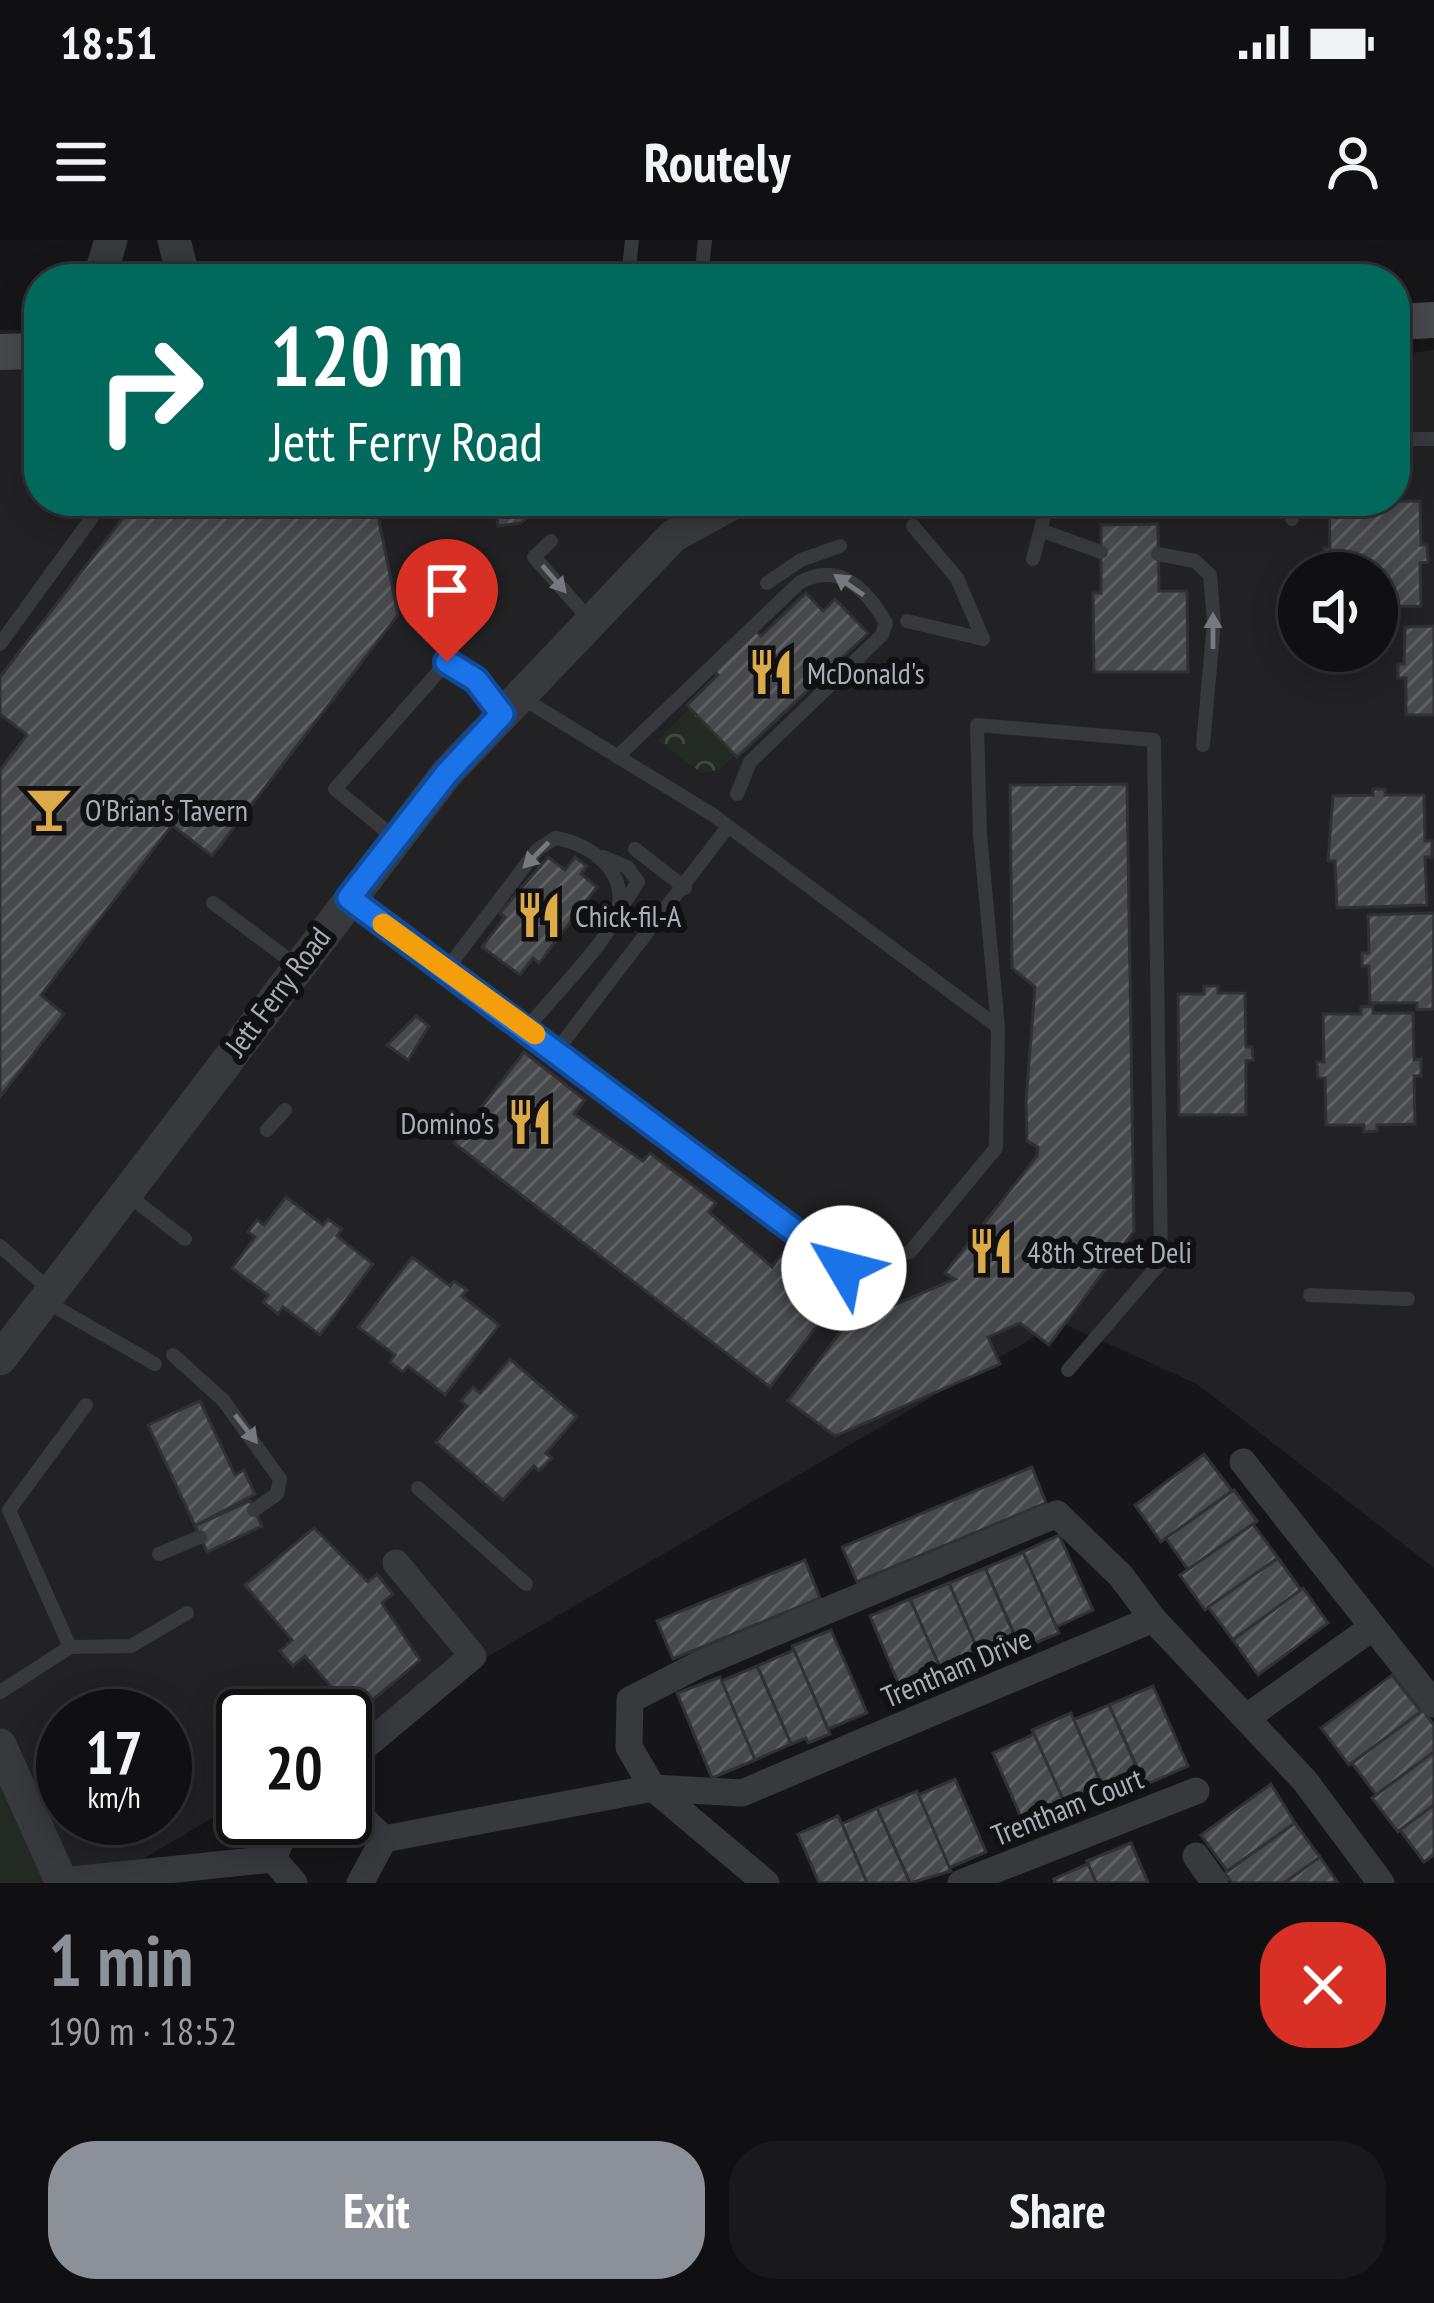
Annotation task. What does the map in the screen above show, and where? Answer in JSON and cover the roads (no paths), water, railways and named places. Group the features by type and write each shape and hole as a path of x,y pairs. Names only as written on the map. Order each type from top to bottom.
{"street":[{"name":"Jett Ferry Road","path":"0,1359 395,838 590,620 673,536 708,516"},
{"path":"1243,1462 1370,1629 1434,1704"},
{"path":"766,1883 653,1788 629,1747 630,1700 700,1664 1058,1514 1121,1576 1153,1619 1305,1780 1381,1883"},
{"path":"372,1740 473,1656 396,1563"},
{"name":"Trentham Drive","path":"384,1839 653,1788 742,1793 1153,1619"},
{"path":"1246,1718 1370,1629"},
{"path":"0,1744 62,1882 273,1859"},
{"name":"Trentham Court","path":"962,1883 1196,1791"},
{"path":"360,1883 384,1839 372,1828"},
{"path":"273,1859 279,1845"},
{"path":"1196,1856 1215,1883"},
{"path":"273,1859 294,1883"}],"lane":[{"path":"0,644 93,516"},
{"path":"1033,559 1046,516"},
{"path":"907,621 983,638 957,578 913,526"},
{"path":"1043,531 1101,553"},
{"path":"551,541 534,556 590,620"},
{"path":"767,584 801,560 840,546"},
{"path":"1159,554 1195,561 1210,574 1214,622 1203,745"},
{"path":"617,757 799,583 816,574 845,576 877,607 886,623 882,635 750,762 737,794"},
{"path":"395,838 335,789 447,662 450,627"},
{"path":"447,662 510,705 617,757 727,828 998,1027"},
{"path":"349,898 844,1268 910,1252 996,1148 998,1027 980,835 977,725 1154,740 1161,1262 1068,1370"},
{"path":"557,1050 727,828"},
{"path":"446,970 537,850 555,838 578,841 603,857 618,887 616,916 527,1028"},
{"path":"635,849 685,888"},
{"path":"213,903 296,965"},
{"path":"268,1130 285,1110"},
{"path":"125,1193 184,1239"},
{"path":"0,1246 48,1296 155,1364"},
{"path":"1310,1295 1408,1299"},
{"path":"173,1355 223,1400 280,1479 278,1493 254,1510"},
{"path":"70,1647 9,1510 86,1405"},
{"path":"418,1488 526,1584"},
{"path":"159,1554 200,1537"},
{"path":"0,1692 70,1647 131,1646 187,1613"}],"place":[{"name":"McDonald's","path":"771,672"},
{"name":"O'Brian's Tavern","path":"49,809"},
{"name":"Chick-fil-A","path":"539,915"},
{"name":"Domino's","path":"530,1122"},
{"name":"48th Street Deli","path":"991,1251"}]}
